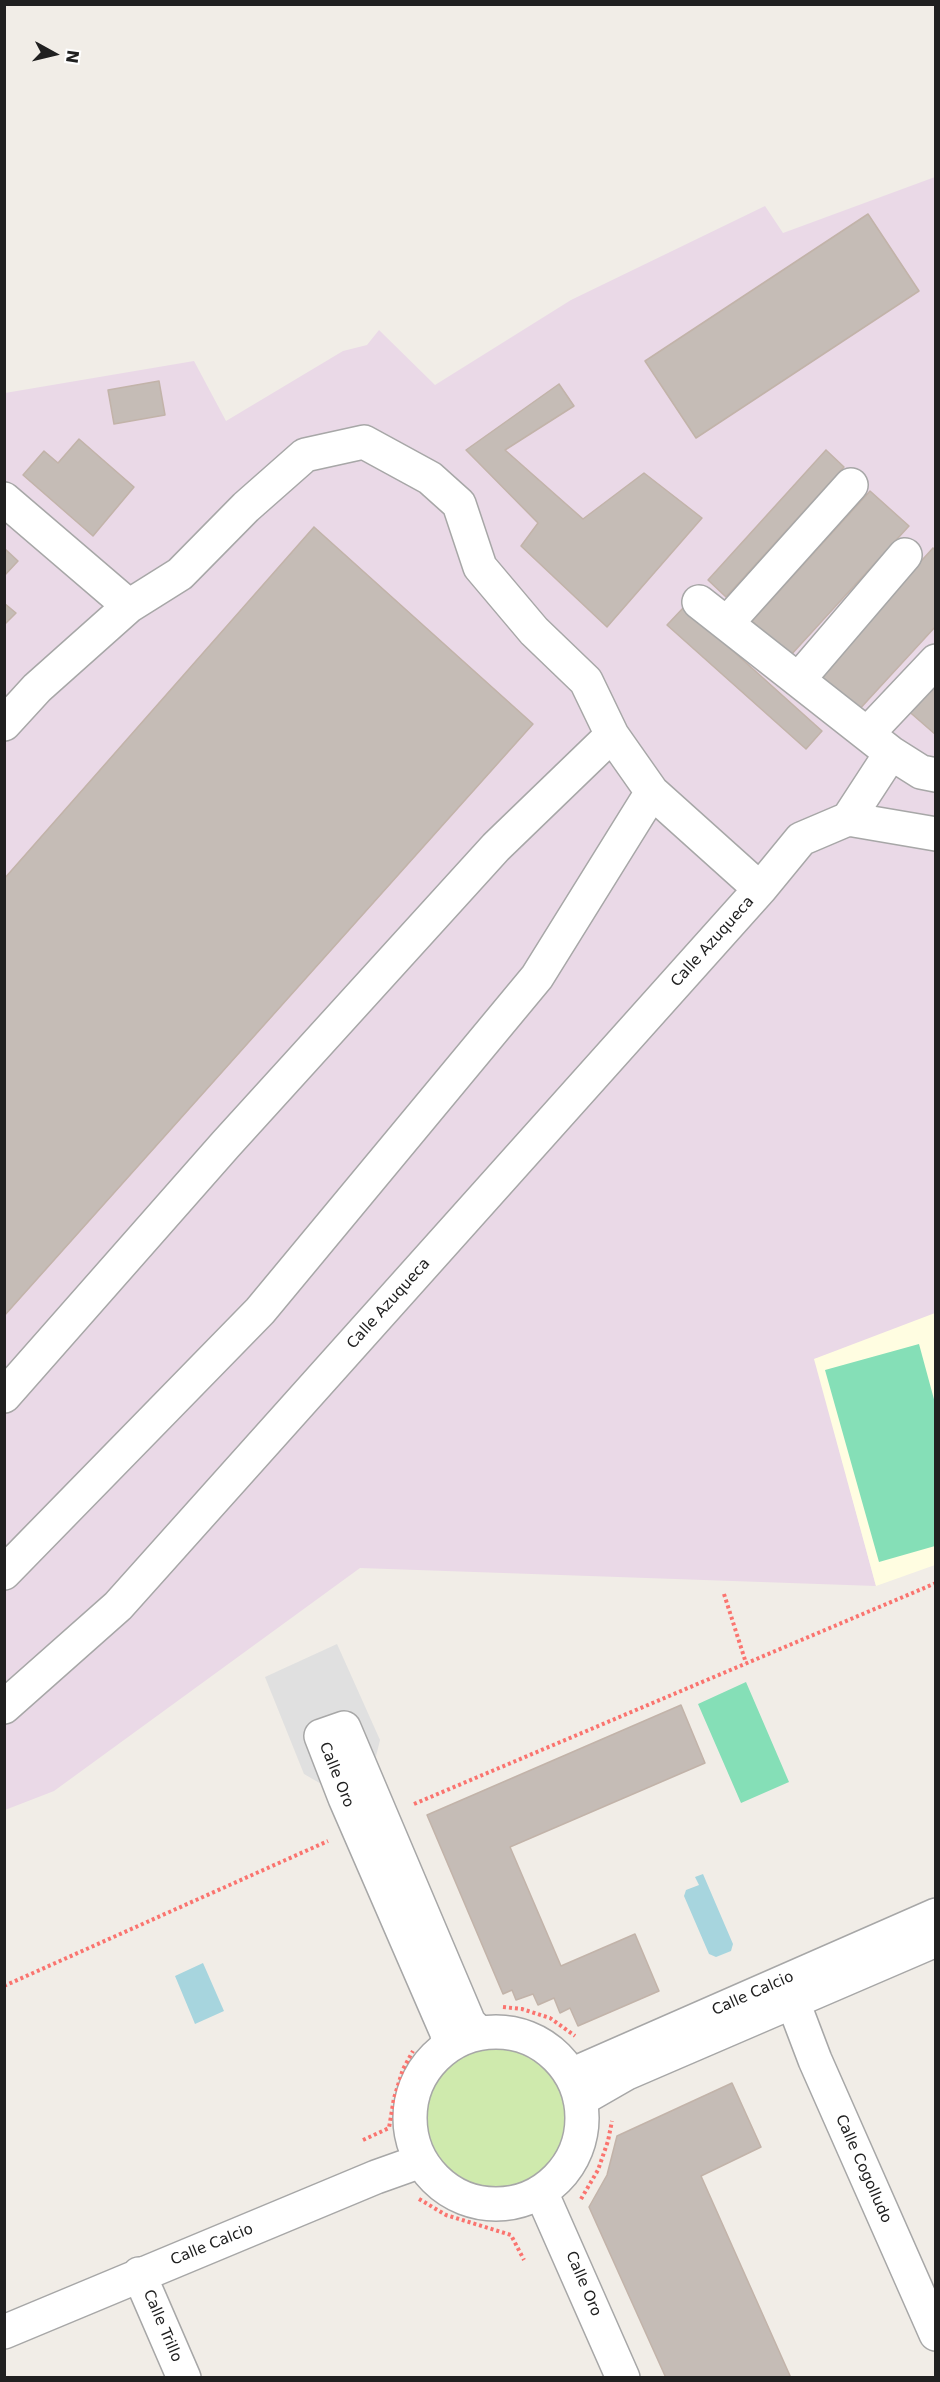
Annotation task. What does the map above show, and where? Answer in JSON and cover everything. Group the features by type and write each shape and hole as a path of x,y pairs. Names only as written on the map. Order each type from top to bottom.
{"street":[{"path":"4,724 37,688 129,606 180,574 246,507 305,456 363,442 430,478 459,504 480,567 534,631 586,681 612,735 652,792 760,889"},
{"path":"726,623 850,485"},
{"path":"4,499 129,606"},
{"path":"798,680 905,555"},
{"path":"699,602 879,744 921,772 936,775"},
{"path":"936,661 879,744 848,819 936,834"},
{"path":"4,1396 226,1144 495,847 612,735"},
{"path":"4,1573 275,1293 537,977 652,792"},
{"name":"Calle Azuqueca","path":"4,1707 118,1606 760,889 801,839 848,819"},
{"name":"Calle Oro","path":"448,2046 447,2033 345,1798 321,1736 344,1728 469,2023 479,2033"},
{"name":"Calle Calcio","path":"575,2088 936,1915"},
{"name":"Calle Calcio","path":"575,2088 627,2073 936,1940"},
{"name":"Calle Cogolludo","path":"793,2002 814,2060 936,2334"},
{"path":"506,2032 532,2039 554,2054 575,2088 581,2127 574,2153 561,2175 532,2196 494,2205 465,2199 440,2184 421,2161 412,2137 410,2111 416,2086 429,2064 448,2046 479,2033 506,2032"},
{"name":"Calle Calcio","path":"4,2332 139,2274 376,2177 421,2161"},
{"name":"Calle Oro","path":"532,2196 599,2378"},
{"name":"Calle Oro","path":"532,2196 623,2378"},
{"name":"Calle Trillo","path":"139,2274 184,2378"}],"path":[{"path":"412,1805 936,1583"},
{"path":"724,1594 746,1663"},
{"path":"4,1986 337,1837"},
{"path":"501,2007 522,2009 550,2018 583,2041"},
{"path":"363,2140 389,2128 394,2098 403,2069 414,2049"},
{"path":"580,2202 598,2170 608,2141 614,2111"},
{"path":"414,2196 446,2215 511,2235 524,2260"}],"shaded area":[{"path":"935,177 935,1315 815,1359 876,1586 360,1568 54,1791 5,1810 5,393 194,361 226,421 343,351 367,345 379,330 435,385 571,300 765,206 783,233"},
{"path":"935,1313 935,1565 876,1586 814,1359"},
{"path":"337,1644 380,1740 373,1768 330,1789 304,1774 265,1677"}],"green space":[{"path":"919,1344 935,1403 935,1546 879,1562 825,1370"},
{"path":"746,1682 789,1782 741,1803 698,1704"},
{"path":"497,2047 524,2053 536,2059 546,2068 555,2078 561,2090 567,2117 561,2144 555,2156 546,2166 536,2175 524,2181 497,2187 470,2181 458,2175 448,2166 439,2156 433,2144 427,2117 433,2090 439,2078 448,2068 458,2059 470,2053"}],"water":[{"path":"703,1874 733,1944 731,1951 716,1957 709,1954 684,1896 686,1890 699,1885 695,1877"},
{"path":"203,1963 224,2011 195,2024 175,1976"}],"building":[{"path":"868,214 919,291 696,438 645,361"},
{"path":"159,381 165,415 114,424 108,390"},
{"path":"559,384 574,406 505,450 583,519 644,473 702,518 607,627 521,546 538,523 466,450"},
{"path":"79,439 134,487 93,536 23,475 44,451 58,463"},
{"path":"826,450 844,467 726,597 708,580"},
{"path":"870,491 909,526 790,656 752,621"},
{"path":"314,527 533,724 4,1316 4,879"},
{"path":"4,548 18,561 4,576"},
{"path":"933,548 936,551 936,626 856,713 816,677"},
{"path":"4,603 16,613 4,625"},
{"path":"684,607 822,731 806,749 667,625"},
{"path":"936,675 936,735 905,708"},
{"path":"681,1705 705,1763 510,1847 561,1966 635,1934 659,1991 578,2026 570,2008 560,2013 554,1998 538,2005 533,1994 516,2000 512,1990 503,1994 427,1815"},
{"path":"732,2083 761,2147 701,2176 791,2378 666,2378 589,2207 607,2175 617,2136"}]}
